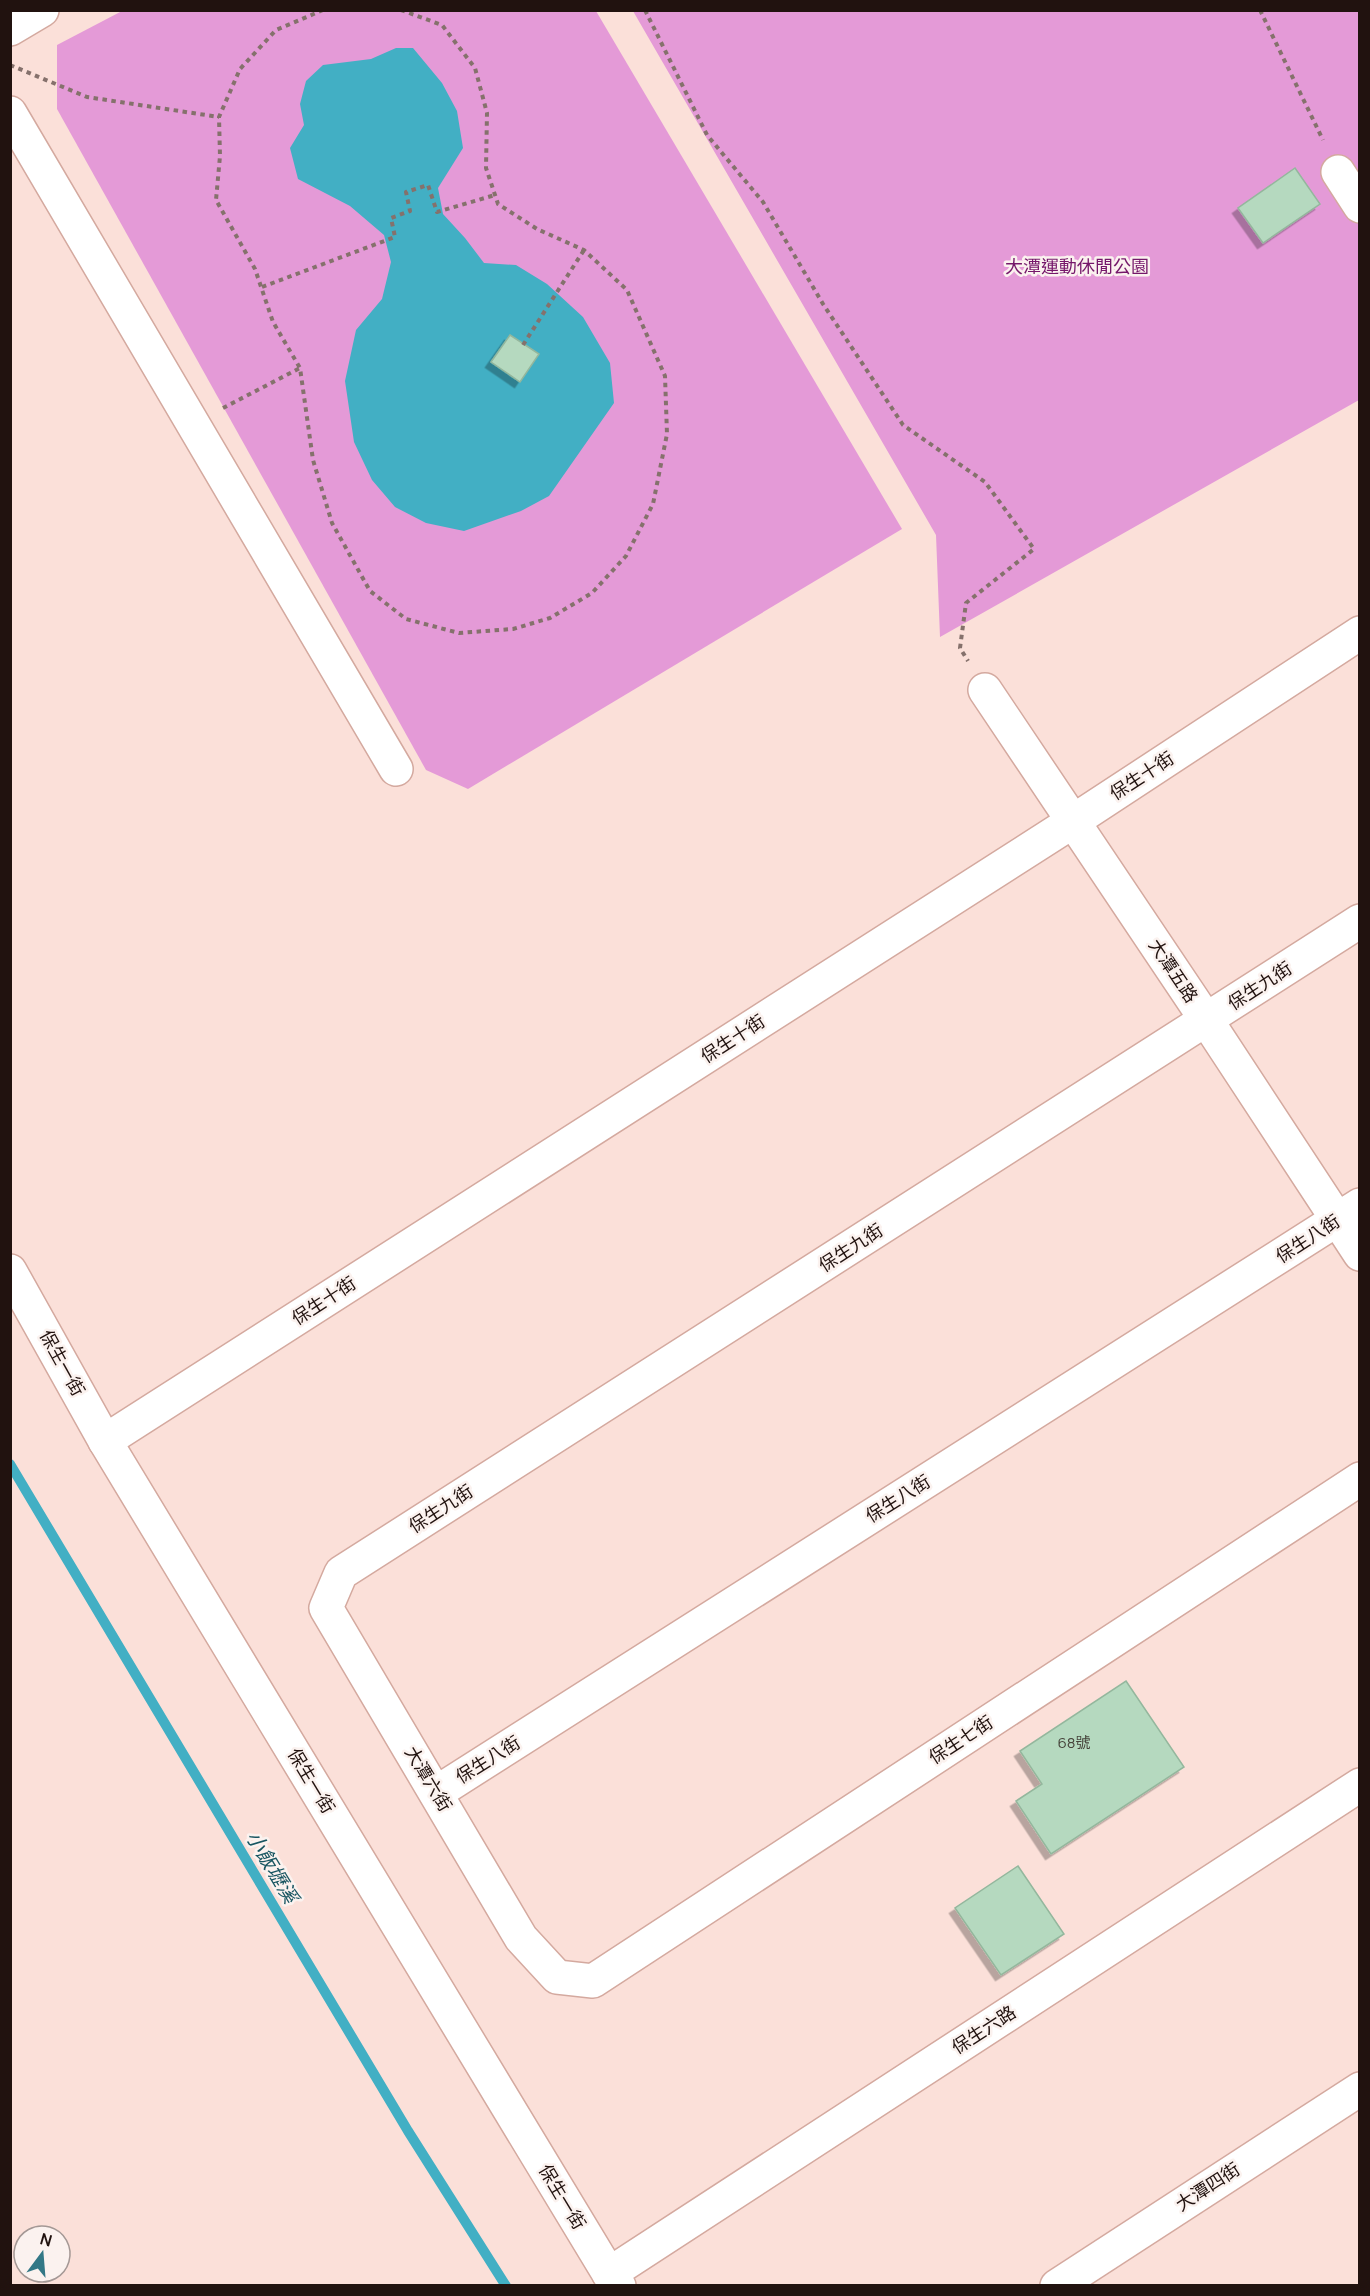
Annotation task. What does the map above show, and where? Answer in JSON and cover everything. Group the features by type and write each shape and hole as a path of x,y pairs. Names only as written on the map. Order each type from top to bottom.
{"street":[{"path":"10,29 42,10"},
{"path":"10,113 396,769"},
{"path":"1338,172 1359,206"},
{"name":"保生十街","path":"105,1441 1072,822 1359,633"},
{"name":"大潭五路","path":"986,690 1207,1021 1348,1213 1359,1254"},
{"name":"保生九街","path":"341,1573 1207,1021 1359,921"},
{"name":"保生八街","path":"436,1793 1348,1213"},
{"name":"保生一街","path":"10,1271 105,1441 614,2280"},
{"name":"保生七街","path":"557,1977 593,1981 1359,1479"},
{"name":"大潭六街","path":"341,1573 326,1608 521,1938 557,1977"},
{"name":"保生六路","path":"614,2280 1359,1785"},
{"name":"大潭四街","path":"1057,2286 1359,2089"}],"path":[{"path":"323,10 276,30 240,69 219,117 220,156 216,200 255,269 273,322 300,368 313,460 329,513 370,591 406,619 459,633 513,629 549,618 592,593 626,556 653,504 667,435 665,376 627,290 584,250 537,229 498,204 486,168 487,113 475,68 442,25 401,10"},
{"path":"645,10 707,135 763,202 823,304 903,425 985,482 1034,549 966,603 960,648 986,690"},
{"path":"1260,10 1338,172"},
{"path":"10,66 87,97 219,117"},
{"path":"262,287 395,237 391,218 410,211 406,192 428,185 437,212 495,195"},
{"path":"524,345 584,250"},
{"path":"193,424 300,368"}],"green space":[{"path":"122,11 596,11 902,529 468,789 426,770 57,109 57,45"},
{"name":"大潭運動休閒公園","path":"633,11 1359,11 1359,400 940,637 936,535"}],"water":[{"path":"396,48 413,48 442,83 457,111 463,148 438,188 443,214 484,263 516,265 547,284 583,317 610,363 614,403 549,496 521,511 464,531 426,523 395,507 372,480 354,442 345,381 356,330 382,299 391,262 384,235 350,206 298,179 290,148 304,125 300,104 306,81 323,65 371,59"}],"building":[{"path":"1295,168 1320,204 1263,243 1238,208"},
{"path":"510,335 539,354 520,382 491,362"},
{"path":"1126,1681 1184,1767 1051,1854 1016,1801 1042,1784 1020,1751"},
{"path":"1018,1866 1064,1934 1001,1975 955,1908"}],"waterway":[{"name":"小飯壢溪","path":"10,1464 408,2131 506,2286"}]}
